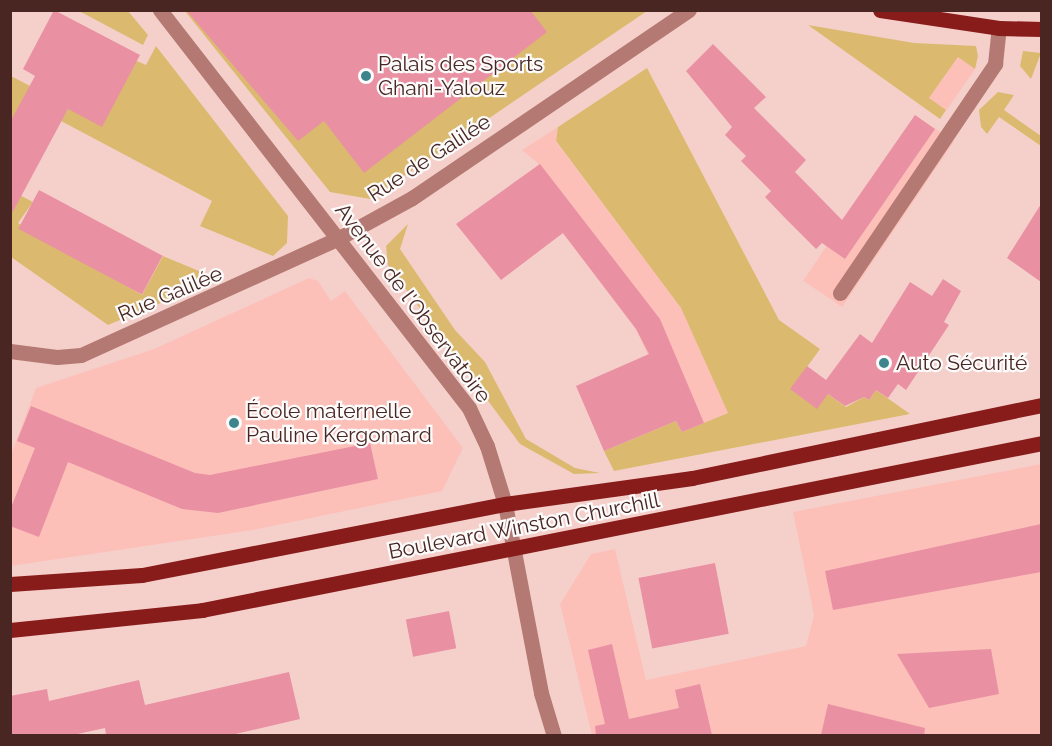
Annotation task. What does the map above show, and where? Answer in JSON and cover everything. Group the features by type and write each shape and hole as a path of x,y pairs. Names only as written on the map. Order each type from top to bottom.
{"main road":[{"path":"880,10 999,28 1041,29"},
{"name":"Boulevard Winston Churchill","path":"10,584 142,575 505,504 692,478 1041,405"},
{"name":"Boulevard Winston Churchill","path":"10,630 202,610 514,550 1041,443"}],"street":[{"name":"Avenue de l'Observatoire","path":"160,10 469,408 487,446 505,504 541,693 554,735"},
{"name":"Rue de Galilée","path":"339,238 412,198 689,10"},
{"path":"840,293 995,64 999,28"},
{"name":"Rue Galilée","path":"10,351 57,357 81,355 339,238"}],"shaded area":[{"path":"79,11 128,11 148,35 143,45"},
{"name":"Palais des Sports Ghani-Yalouz","path":"185,11 647,11 370,199 330,192"},
{"path":"808,25 914,43 976,46 978,56 975,69 958,57 929,98 946,110 940,119"},
{"path":"156,46 288,216 287,243 273,256 200,226 212,201 61,121 68,109 137,61 146,65"},
{"path":"1023,51 1041,53 1031,79 1020,66"},
{"path":"958,57 975,69 946,111 929,99"},
{"path":"647,68 779,320 820,349 791,389 828,394 846,407 864,397 869,400 876,390 910,414 614,471 604,451 676,421 682,432 728,413 681,308 556,141 558,127"},
{"path":"11,76 30,86 11,122"},
{"path":"998,92 1014,95 1004,110 1041,136 1041,146 999,117 987,134 981,127 979,110"},
{"path":"915,115 954,141 842,307 803,281"},
{"path":"558,127 556,142 681,308 728,413 682,432 636,329 521,179 539,164 522,150"},
{"path":"10,190 33,202 18,223 142,295 163,256 218,279 108,325 11,257"},
{"path":"408,224 400,249 455,330 485,362 526,439 575,468 600,473 574,474 520,444 388,265 386,246"},
{"name":"École maternelle Pauline Kergomard","path":"309,278 318,281 331,301 345,291 463,448 442,491 253,530 11,566 10,457 36,388 154,349"},
{"path":"1041,464 1041,735 592,735 560,604 591,554 615,549 646,680 806,646 814,615 793,512"}],"building":[{"path":"54,10 140,55 102,127 68,109 10,217 10,122 35,76 23,69"},
{"name":"Palais des Sports Ghani-Yalouz","path":"186,10 530,10 547,32 364,173 324,121 298,141"},
{"path":"713,44 766,97 754,108 806,160 795,172 842,220 915,115 935,129 845,259 822,243 816,249 786,219 765,197 771,191 741,161 746,156 725,135 732,127 686,71"},
{"path":"540,164 660,319 704,423 682,432 676,421 604,451 576,386 649,354 636,329 563,233 501,280 456,224"},
{"path":"39,190 163,256 142,295 18,229"},
{"path":"1041,204 1041,282 1007,258"},
{"path":"943,279 961,291 944,322 949,325 906,390 898,384 888,398 876,390 869,400 864,397 845,406 828,394 817,409 790,389 807,366 826,380 860,334 872,343 910,282 932,296"},
{"path":"31,406 195,473 210,475 370,443 378,479 218,513 182,509 68,462 39,537 10,526 10,510 35,448 17,441"},
{"path":"1041,524 1041,572 833,610 825,571"},
{"path":"715,563 729,634 652,649 638,578"},
{"path":"449,611 456,648 413,657 406,619"},
{"path":"612,644 629,719 679,708 675,690 700,684 712,735 596,735 595,726 605,724 588,650"},
{"path":"991,649 999,694 929,708 897,654"},
{"path":"289,672 300,719 231,735 106,735 105,728 73,735 10,735 10,696 47,689 49,701 139,680 145,705"},
{"path":"828,704 925,728 924,735 821,735"}],"place":[{"name":"Palais des Sports Ghani-Yalouz","path":"366,76"},
{"name":"Auto Sécurité","path":"884,363"},
{"name":"École maternelle Pauline Kergomard","path":"234,423"}]}
